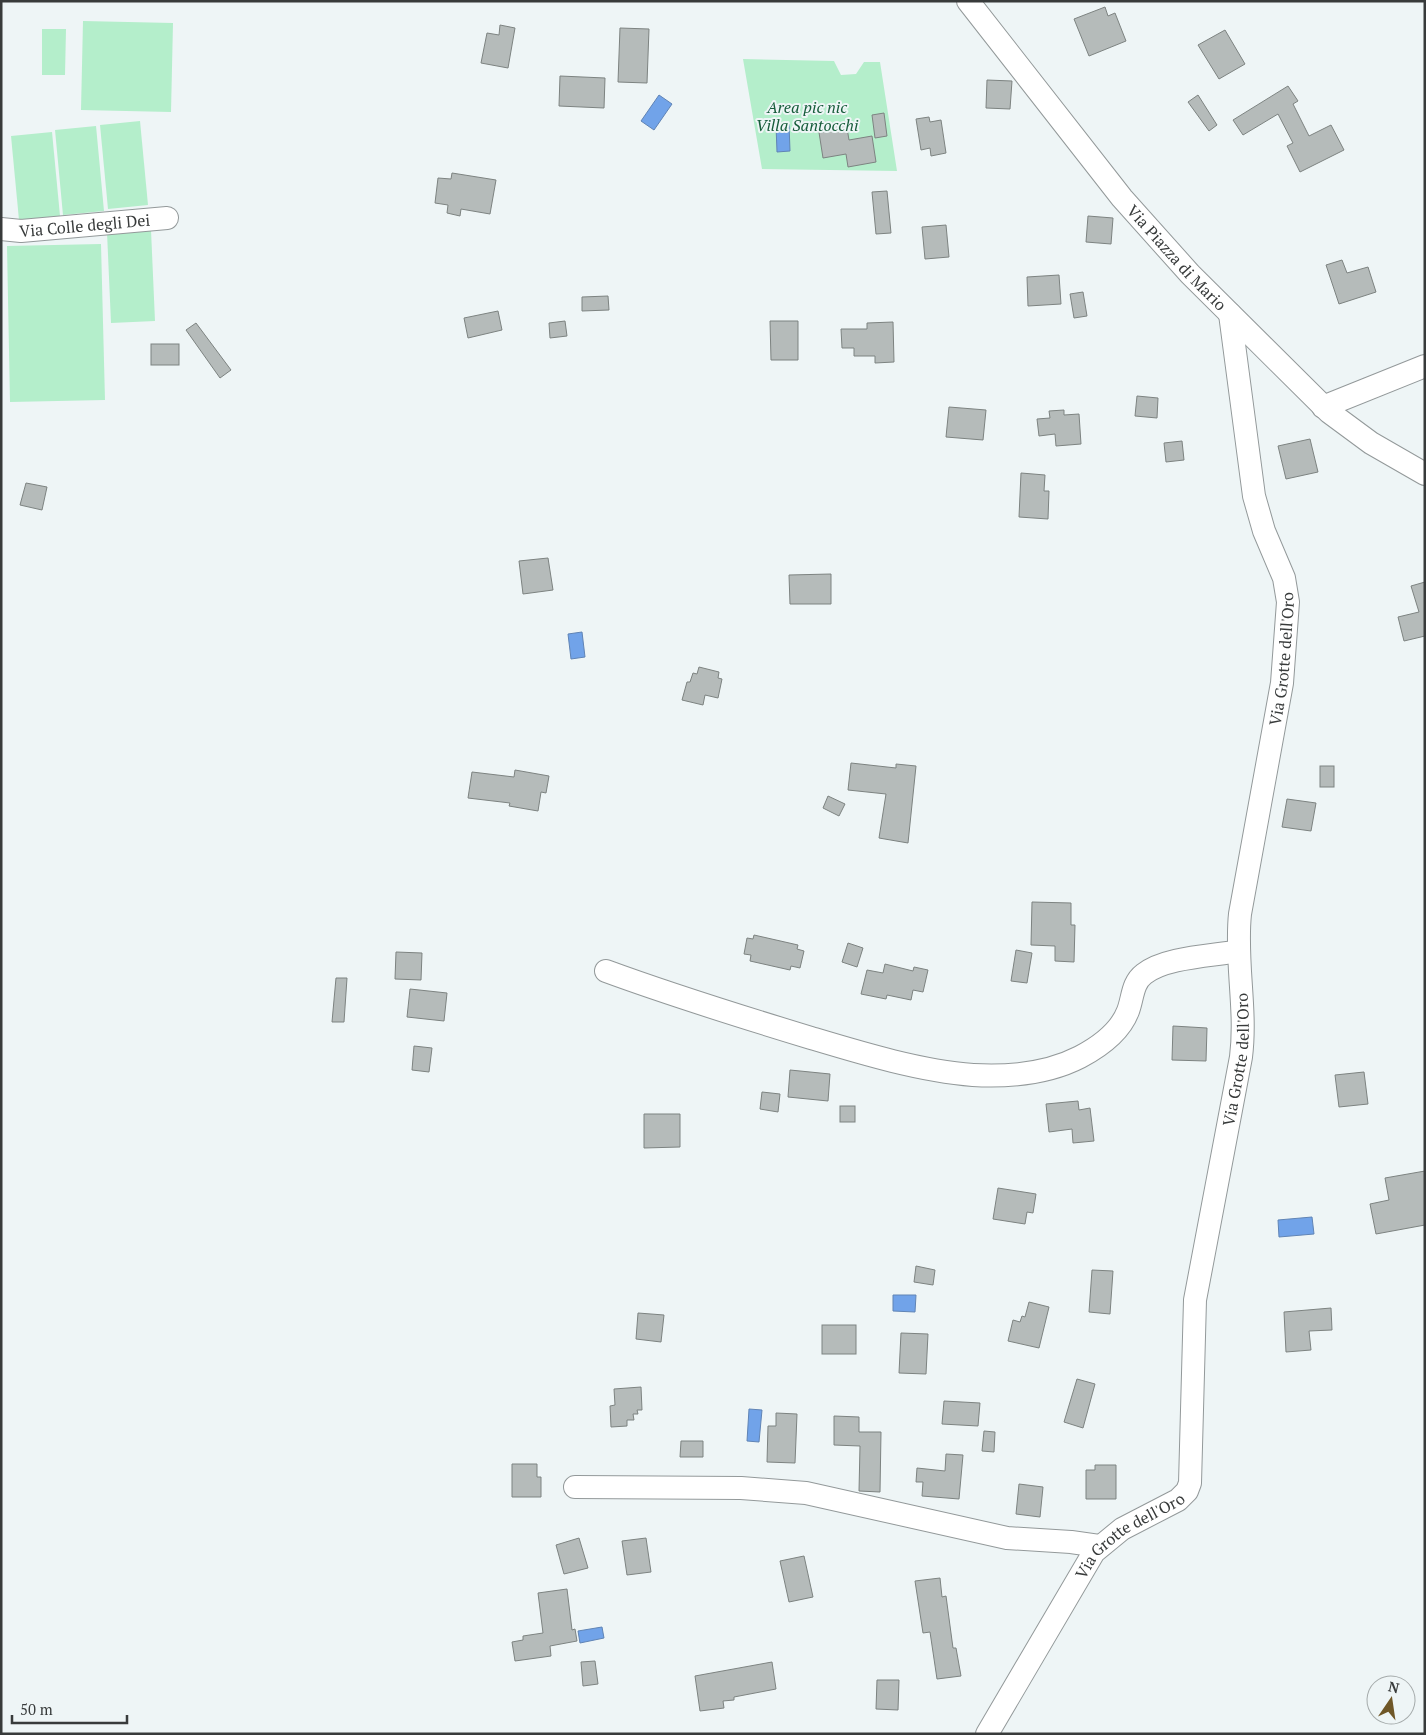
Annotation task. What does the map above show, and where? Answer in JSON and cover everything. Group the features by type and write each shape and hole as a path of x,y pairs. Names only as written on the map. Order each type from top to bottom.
{"street":[{"name":"Via Piazza di Mario","path":"968,1 1133,212 1230,314 1323,407 1371,443 1425,474"},
{"name":"Via Colle degli Dei","path":"1,229 21,231 167,218"},
{"name":"Via Grotte dell'Oro","path":"987,1734 1088,1561 1099,1546 1130,1524 1178,1500 1187,1491 1190,1483 1195,1300 1242,1050 1243,1019 1238,951 1240,914 1283,678 1288,602 1284,578 1264,531 1254,496 1230,314"},
{"path":"1323,407 1425,366"},
{"path":"606,971 698,1004 853,1050 957,1073 1000,1075 1042,1070 1074,1060 1092,1050 1119,1027 1128,1011 1136,984 1142,976 1153,968 1172,962 1238,951"},
{"path":"575,1487 741,1488 797,1492 842,1499 1007,1538 1071,1542 1099,1546"}],"green space":[{"path":"83,21 173,23 171,112 81,110"},
{"path":"42,29 66,29 65,75 42,75"},
{"name":"Area pic nic Villa Santocchi","path":"743,59 834,61 841,75 856,74 864,62 880,62 897,171 762,169"},
{"path":"140,121 148,205 108,209 100,125"},
{"path":"96,126 104,211 63,215 55,130"},
{"path":"52,132 60,216 19,220 11,136"},
{"path":"151,230 155,321 111,323 107,232"},
{"path":"101,244 105,400 10,402 7,246"}],"water":[{"path":"659,95 672,104 654,130 641,121"},
{"path":"789,124 790,151 777,152 776,125"},
{"path":"582,632 585,657 571,659 568,634"},
{"path":"1312,1217 1314,1234 1279,1237 1278,1220"},
{"path":"893,1295 916,1295 915,1312 893,1311"},
{"path":"749,1409 762,1410 759,1442 747,1441"},
{"path":"602,1627 604,1638 580,1643 578,1631"}],"building":[{"path":"1105,7 1108,16 1115,13 1126,41 1089,56 1074,19"},
{"path":"500,25 515,28 508,68 481,63 487,33 499,35"},
{"path":"620,28 649,29 647,83 618,82"},
{"path":"1225,30 1245,64 1219,79 1198,45"},
{"path":"560,76 605,78 604,108 559,106"},
{"path":"987,80 1012,81 1010,109 986,108"},
{"path":"1288,86 1298,101 1293,104 1309,136 1331,125 1344,150 1300,172 1287,146 1293,143 1278,114 1243,135 1233,120"},
{"path":"1198,95 1217,125 1209,131 1188,102"},
{"path":"884,113 887,136 875,138 872,115"},
{"path":"929,117 930,122 941,120 946,153 931,156 930,148 921,150 916,119"},
{"path":"846,122 849,140 872,136 876,162 848,167 846,154 823,158 818,126"},
{"path":"452,173 496,180 490,214 461,209 460,216 447,213 448,205 435,203 438,178 451,179"},
{"path":"887,191 891,233 876,234 872,192"},
{"path":"1088,216 1113,218 1111,244 1086,242"},
{"path":"946,225 949,257 925,259 922,227"},
{"path":"1342,260 1347,273 1368,267 1376,292 1339,304 1326,265"},
{"path":"1059,275 1061,304 1028,306 1027,277"},
{"path":"1083,292 1087,316 1074,318 1070,294"},
{"path":"608,296 609,310 582,311 582,297"},
{"path":"498,311 502,330 468,338 464,318"},
{"path":"565,321 567,336 550,338 549,323"},
{"path":"770,321 798,321 798,360 771,360"},
{"path":"893,322 894,362 875,363 875,356 854,356 854,348 842,348 841,329 867,329 867,323"},
{"path":"196,323 231,370 220,378 186,330"},
{"path":"151,344 179,344 179,365 151,365"},
{"path":"1137,396 1158,398 1157,418 1135,416"},
{"path":"949,407 986,410 983,440 946,437"},
{"path":"1064,410 1064,415 1079,414 1081,444 1056,446 1055,434 1039,436 1037,419 1050,418 1049,411"},
{"path":"1310,439 1318,472 1286,479 1278,446"},
{"path":"1182,441 1184,460 1166,462 1164,443"},
{"path":"1021,473 1045,475 1044,491 1049,491 1048,519 1019,517"},
{"path":"26,483 47,487 42,510 20,505"},
{"path":"548,558 553,590 523,594 519,561"},
{"path":"831,574 831,604 790,604 789,575"},
{"path":"1425,582 1425,636 1404,641 1398,617 1419,612 1411,586"},
{"path":"699,667 719,672 718,678 722,679 718,698 705,695 703,705 682,700 687,682 690,682 693,673 697,674"},
{"path":"851,763 896,768 896,764 916,766 908,843 879,838 886,794 848,790"},
{"path":"1320,766 1334,766 1334,787 1320,787"},
{"path":"515,770 549,776 546,793 541,792 538,811 509,806 510,803 468,798 472,772 514,777"},
{"path":"828,796 845,804 839,816 823,808"},
{"path":"1287,799 1316,803 1311,831 1282,827"},
{"path":"1032,902 1071,903 1071,925 1075,925 1074,962 1055,961 1055,946 1031,945"},
{"path":"754,935 798,945 797,949 804,951 800,968 791,966 790,970 750,961 751,955 744,954 747,938 753,939"},
{"path":"848,943 863,948 857,967 842,962"},
{"path":"1016,950 1032,953 1027,983 1011,981"},
{"path":"396,952 422,953 421,980 395,979"},
{"path":"885,964 913,971 914,967 928,970 923,992 913,990 911,1000 887,995 886,999 861,994 867,970 883,973"},
{"path":"336,978 347,978 344,1022 332,1022"},
{"path":"410,989 447,993 444,1021 407,1017"},
{"path":"1173,1026 1207,1028 1206,1061 1172,1060"},
{"path":"414,1046 432,1048 429,1072 412,1070"},
{"path":"790,1070 830,1074 828,1101 788,1097"},
{"path":"1364,1072 1368,1104 1339,1107 1335,1075"},
{"path":"762,1092 780,1094 778,1112 760,1109"},
{"path":"1078,1101 1079,1110 1090,1108 1094,1141 1073,1143 1072,1129 1049,1132 1046,1104"},
{"path":"840,1106 855,1106 855,1122 840,1122"},
{"path":"644,1114 680,1114 680,1147 644,1148"},
{"path":"1425,1171 1425,1225 1376,1234 1370,1204 1389,1200 1385,1178"},
{"path":"998,1188 1036,1194 1033,1213 1027,1212 1025,1224 993,1219"},
{"path":"916,1266 935,1270 933,1285 914,1282"},
{"path":"1092,1270 1113,1271 1110,1314 1089,1312"},
{"path":"1029,1302 1049,1307 1039,1348 1008,1341 1013,1320 1020,1322 1022,1316 1025,1317"},
{"path":"1331,1308 1332,1330 1309,1331 1311,1350 1286,1352 1284,1312"},
{"path":"638,1313 664,1315 661,1342 636,1339"},
{"path":"822,1325 856,1325 856,1354 822,1354"},
{"path":"901,1333 928,1334 926,1374 899,1373"},
{"path":"1077,1379 1095,1384 1083,1428 1064,1422"},
{"path":"641,1387 642,1410 637,1410 638,1414 633,1414 634,1420 627,1420 627,1426 611,1427 610,1406 615,1405 614,1389"},
{"path":"944,1401 980,1403 978,1426 942,1424"},
{"path":"776,1413 797,1414 795,1463 767,1462 768,1426 776,1426"},
{"path":"834,1416 859,1417 859,1432 881,1432 880,1492 859,1491 860,1446 834,1445"},
{"path":"984,1431 995,1432 994,1452 982,1451"},
{"path":"681,1441 703,1441 703,1457 680,1457"},
{"path":"946,1454 963,1455 959,1499 922,1496 923,1482 916,1482 917,1468 945,1471"},
{"path":"512,1464 537,1464 537,1477 541,1477 541,1497 512,1497"},
{"path":"1095,1465 1116,1465 1116,1499 1086,1499 1086,1470 1095,1470"},
{"path":"1019,1484 1043,1487 1040,1517 1016,1514"},
{"path":"579,1538 588,1568 564,1574 556,1545"},
{"path":"646,1538 651,1572 627,1575 622,1541"},
{"path":"804,1556 813,1597 789,1602 780,1561"},
{"path":"940,1578 942,1597 946,1596 953,1648 956,1648 961,1676 937,1679 930,1632 923,1633 915,1581"},
{"path":"567,1589 572,1630 575,1629 577,1641 550,1646 551,1656 515,1661 512,1642 523,1640 523,1636 543,1633 538,1593"},
{"path":"595,1661 598,1684 583,1686 581,1662"},
{"path":"772,1662 776,1689 734,1697 734,1700 723,1701 724,1708 700,1711 695,1676"},
{"path":"877,1680 899,1680 898,1710 876,1709"}]}
